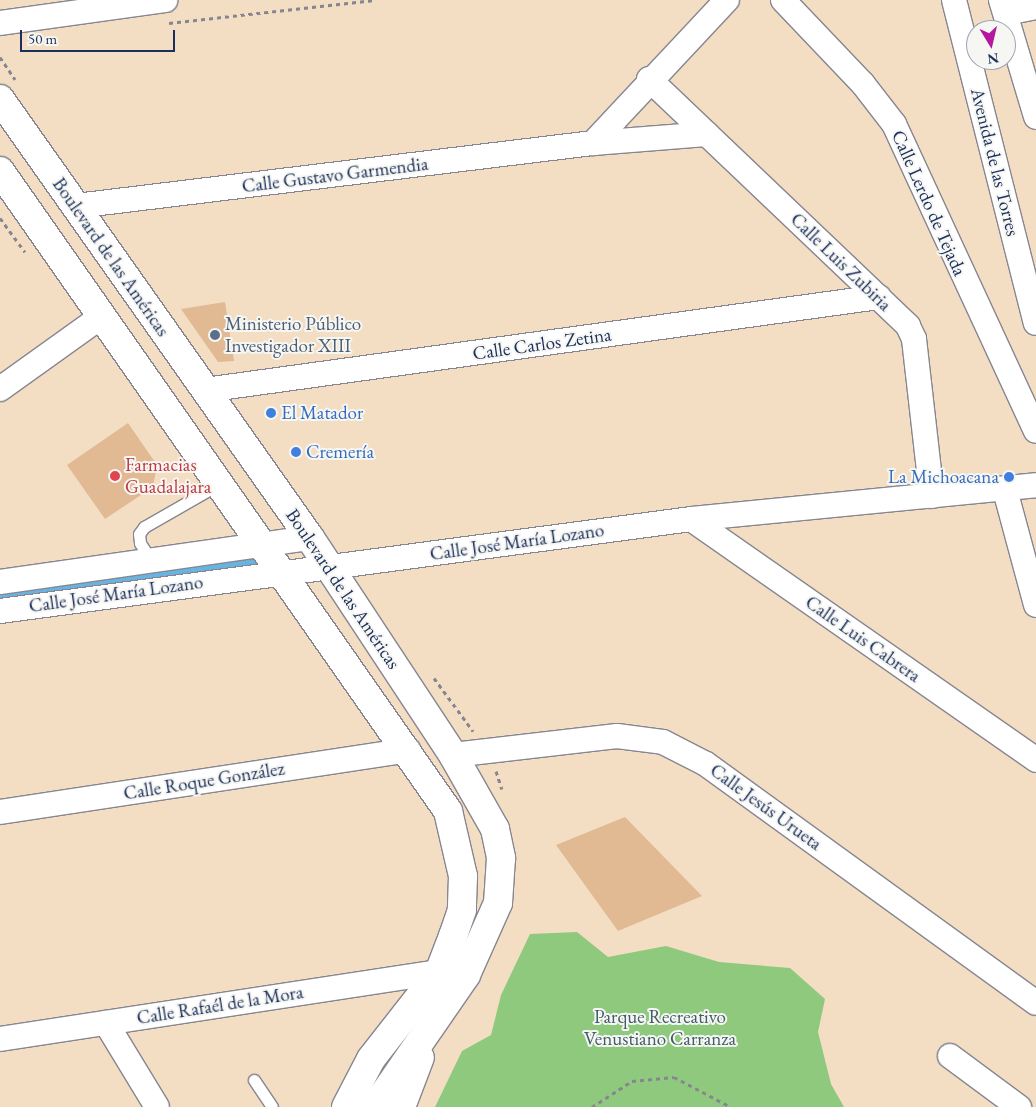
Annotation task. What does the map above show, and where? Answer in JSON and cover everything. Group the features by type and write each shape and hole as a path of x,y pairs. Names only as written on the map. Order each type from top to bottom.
{"main road":[{"name":"Boulevard de las Américas","path":"0,98 310,538 452,755 495,829 501,858 498,903 466,975 422,1033 375,1107"},
{"name":"Boulevard de las Américas","path":"0,171 264,544 408,750 448,811 464,876 462,910 439,972 371,1059 346,1107"},
{"path":"401,1107 415,1074 422,1033"},
{"path":"325,1107 371,1059"}],"street":[{"path":"0,23 165,0"},
{"path":"593,142 649,79 727,0"},
{"name":"Calle Lerdo de Tejada","path":"783,0 863,84 894,124 1036,431"},
{"name":"Avenida de las Torres","path":"954,0 1036,323"},
{"path":"1036,7 1004,7 1036,117"},
{"name":"Calle Luis Zubiria","path":"649,79 908,326 914,339 932,496"},
{"name":"Calle Gustavo Garmendia","path":"76,206 593,142 706,134"},
{"name":"Calle Carlos Zetina","path":"205,390 879,297"},
{"path":"0,389 102,316"},
{"name":"Calle José María Lozano","path":"0,612 691,519 1005,490 1036,485"},
{"path":"1005,490 1036,605"},
{"name":"Calle Luis Cabrera","path":"691,519 1036,760"},
{"name":"Calle José María Lozano","path":"0,582 310,538"},
{"name":"Calle Jesús Urueta","path":"452,755 617,736 663,742 706,764 1036,1003"},
{"name":"Calle Roque González","path":"0,812 408,750"},
{"name":"Calle Rafaél de la Mora","path":"0,1039 439,972"},
{"path":"106,1023 157,1107"},
{"path":"950,1056 1019,1107"}],"lane":[{"path":"150,560 140,543 138,534 144,527 220,483"},
{"path":"254,1080 272,1107"}],"path":[{"path":"167,23 373,0"},
{"path":"592,1107 632,1081 674,1077 731,1107"}],"green space":[{"name":"Parque Recreativo Venustiano Carranza","path":"577,932 608,957 666,946 719,962 790,968 825,999 818,1032 831,1084 844,1107 435,1107 462,1051 491,1035 501,995 530,934"}],"building":[{"name":"Ministerio Público Investigador XIII","path":"225,302 234,361 218,362 181,309"},
{"name":"Farmacias Guadalajara","path":"128,423 157,465 153,487 105,519 67,465"},
{"path":"625,817 702,896 618,931 556,845"}],"waterway":[{"path":"0,597 248,560"}],"place":[{"name":"Ministerio Público Investigador XIII","path":"215,335"},
{"name":"El Matador","path":"271,413"},
{"name":"Cremería","path":"296,452"},
{"name":"Farmacias Guadalajara","path":"115,476"},
{"name":"La Michoacana","path":"1009,477"}]}
